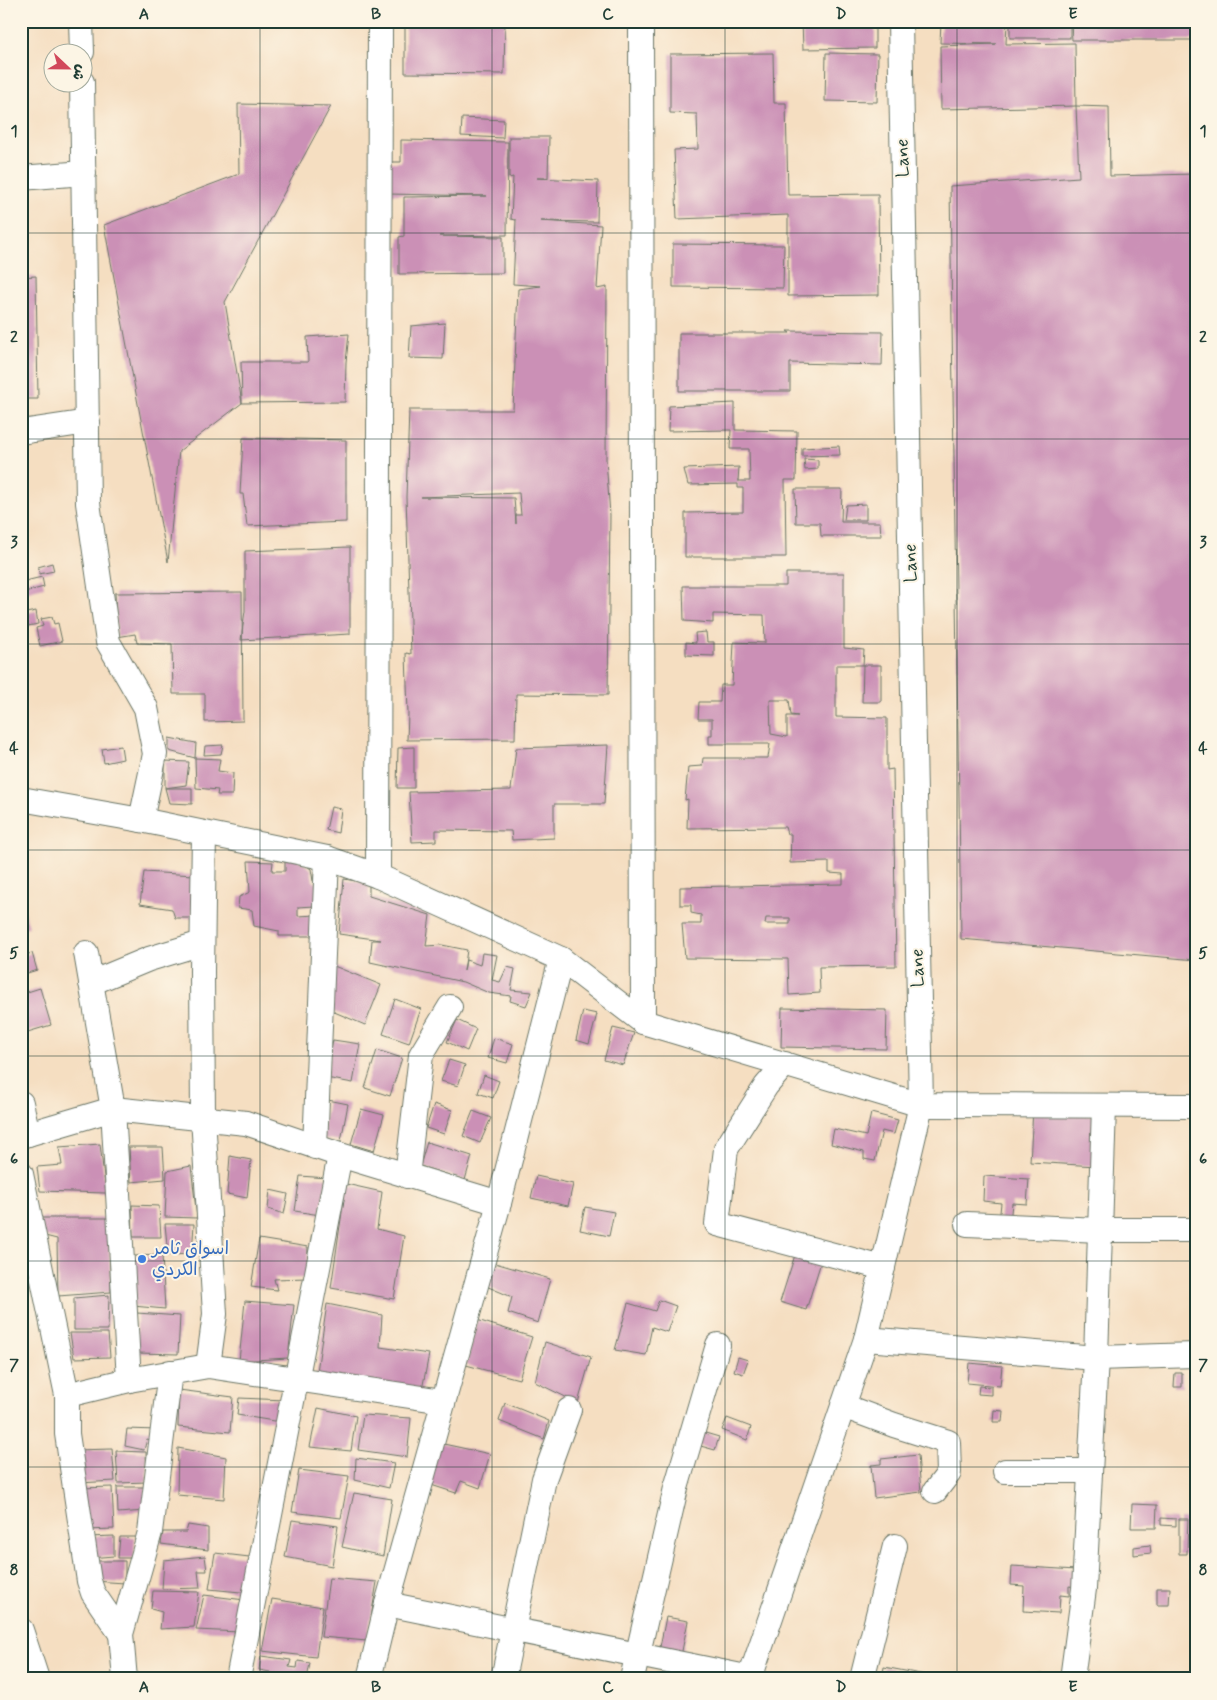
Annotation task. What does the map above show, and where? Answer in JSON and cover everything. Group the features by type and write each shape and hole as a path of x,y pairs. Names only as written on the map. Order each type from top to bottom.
{"street":[{"path":"81,21 82,42"},
{"path":"378,876 380,21"},
{"path":"640,21 643,1022"},
{"name":"Lane","path":"753,1678 866,1339 921,1105 900,21"},
{"path":"82,92 88,503 108,642 146,708 155,754 141,820"},
{"path":"21,178 84,173"},
{"path":"21,432 88,422"},
{"path":"21,799 141,820 327,858 378,876 561,959 643,1022 921,1105 1196,1106"},
{"path":"204,833 202,943 203,1117 215,1314 208,1366"},
{"path":"315,1147 327,858"},
{"path":"91,984 150,960 202,943"},
{"path":"86,953 113,1109 129,1380"},
{"path":"369,1679 387,1604 499,1203 561,959"},
{"path":"407,1176 421,1056 450,1007"},
{"path":"786,1064 766,1086 726,1149 717,1224 883,1268"},
{"path":"21,1103 25,1135 113,1109 246,1123 340,1155 499,1203"},
{"path":"1072,1679 1084,1589 1096,1358 1104,1106"},
{"path":"238,1679 340,1155"},
{"path":"21,1174 67,1395 67,1434 89,1581 92,1593 121,1634"},
{"path":"967,1224 1100,1230 1196,1230"},
{"path":"866,1339 1096,1358 1196,1356"},
{"path":"632,1679 676,1488 718,1345"},
{"path":"67,1395 129,1380 208,1366 443,1401"},
{"path":"125,1679 121,1634 150,1532 170,1372"},
{"path":"843,1406 948,1442 949,1473 935,1491"},
{"path":"503,1679 544,1479 569,1410"},
{"path":"1005,1470 1090,1471"},
{"path":"862,1679 895,1546"},
{"path":"387,1604 753,1678"},
{"path":"21,1630 37,1679"}],"building":[{"path":"405,21 505,21 504,74 405,73"},
{"path":"674,21 731,21 731,24 674,25"},
{"path":"802,21 875,21 875,48 803,49"},
{"path":"941,21 1007,21 1006,44 1075,43 1076,106 941,109 940,46 996,44 940,43"},
{"path":"1010,21 1070,21 1070,38 1010,38"},
{"path":"1071,21 1196,21 1196,40 1072,40"},
{"path":"773,53 774,103 786,103 788,195 878,194 879,295 788,296 788,215 677,219 674,150 698,149 697,114 670,113 670,54"},
{"path":"826,53 878,54 877,102 825,101"},
{"path":"238,104 331,106 225,302 242,403 179,451 168,562 104,225 239,174"},
{"path":"1076,106 1109,107 1110,176 1196,174 1196,960 961,939 950,186 1079,177"},
{"path":"462,118 504,120 503,138 461,136"},
{"path":"509,137 549,137 548,178 537,178 598,181 597,222 541,221 601,225 597,289 607,287 606,459 610,515 608,695 516,694 515,739 407,740 406,653 411,654 406,497 409,410 513,410 518,289 541,286 513,284 516,220 511,219 513,177 509,178","holes":["519,493 521,515 516,515 516,524 514,498 421,497"]},
{"path":"401,140 508,142 507,235 439,236 503,237 503,273 399,274 399,237 404,236 404,197 487,196 388,194 389,162 401,162"},
{"path":"673,244 784,245 783,288 673,287"},
{"path":"36,276 38,399 21,399 21,277"},
{"path":"445,323 443,359 409,358 411,326"},
{"path":"787,331 883,332 882,365 790,363 790,391 679,391 679,333 790,333"},
{"path":"349,334 345,402 242,403 241,362 308,362 307,337"},
{"path":"735,403 735,430 797,431 796,480 785,480 786,557 685,557 685,513 743,512 743,488 738,488 738,484 688,485 684,469 739,467 738,481 750,481 749,449 730,449 731,430 668,431 669,406"},
{"path":"243,438 346,440 346,522 247,526 243,494 240,494"},
{"path":"839,446 840,455 802,456 802,448"},
{"path":"804,459 818,460 818,469 805,470"},
{"path":"795,489 842,489 841,522 880,522 881,536 821,536 820,523 796,523"},
{"path":"866,504 866,520 844,520 846,505"},
{"path":"350,547 350,634 241,640 245,611 245,551"},
{"path":"52,563 54,571 39,574 38,567"},
{"path":"786,573 844,573 844,648 864,650 863,665 836,665 836,717 887,718 887,770 893,769 896,966 819,967 820,993 789,995 788,959 685,958 682,924 701,924 701,915 691,913 691,905 680,905 680,887 843,884 843,874 829,873 829,862 790,863 791,834 787,834 785,827 687,828 688,799 685,800 688,767 702,766 703,758 768,758 770,744 709,744 709,735 712,735 712,719 698,719 699,702 720,702 721,685 732,685 734,642 765,643 764,615 713,614 713,623 684,621 683,586 786,586","holes":["770,700 789,700 791,715 798,716 787,716 787,737 771,734","766,918 790,918 790,924 765,924"]},
{"path":"42,577 44,587 21,593 21,582"},
{"path":"242,592 243,721 205,722 205,694 173,694 172,644 137,643 135,634 117,637 115,593"},
{"path":"36,611 38,624 28,626 26,613"},
{"path":"52,617 54,624 58,623 62,641 40,646 36,628 43,626 41,619"},
{"path":"706,632 707,642 714,642 714,656 686,655 686,642 696,643 695,633"},
{"path":"863,665 881,665 881,702 862,702"},
{"path":"169,738 196,743 195,758 169,751"},
{"path":"223,745 221,754 204,755 205,746"},
{"path":"608,745 604,804 554,804 554,838 512,840 511,831 436,830 436,841 412,842 409,792 511,790 516,748"},
{"path":"121,746 123,759 104,763 102,749"},
{"path":"414,747 414,788 397,788 398,748"},
{"path":"195,758 220,759 218,771 233,773 232,795 217,795 218,790 196,788"},
{"path":"165,761 189,762 186,785 165,788"},
{"path":"165,788 192,788 192,804 169,803"},
{"path":"331,807 341,809 338,833 326,830"},
{"path":"285,850 311,869 313,881 321,886 315,906 298,907 298,916 316,915 317,936 279,936 279,931 254,926 252,910 238,908 239,897 250,892 248,861 273,862 272,871 285,871"},
{"path":"144,872 194,875 192,918 175,918 172,909 140,904"},
{"path":"344,879 369,883 369,896 430,915 426,946 442,945 467,950 464,971 466,960 480,965 482,953 497,955 492,980 500,982 507,967 515,969 511,990 532,992 526,1006 510,1001 511,996 489,993 463,982 370,962 372,940 381,940 339,934"},
{"path":"21,898 29,927 21,928"},
{"path":"32,953 37,970 21,975 21,956"},
{"path":"334,966 381,985 365,1025 332,1011"},
{"path":"40,988 51,1025 21,1034 21,994"},
{"path":"395,999 421,1009 409,1043 383,1034"},
{"path":"782,1008 887,1010 886,1049 781,1047"},
{"path":"583,1011 597,1014 589,1044 576,1040"},
{"path":"457,1020 476,1029 467,1051 447,1042"},
{"path":"613,1028 634,1033 623,1065 604,1060"},
{"path":"494,1038 513,1044 507,1063 488,1058"},
{"path":"333,1040 360,1044 353,1083 326,1078"},
{"path":"377,1050 402,1058 390,1096 365,1088"},
{"path":"449,1060 465,1065 458,1086 441,1081"},
{"path":"484,1075 499,1081 493,1098 478,1093"},
{"path":"328,1100 348,1104 341,1141 322,1138"},
{"path":"434,1104 452,1110 444,1134 426,1128"},
{"path":"361,1109 384,1115 374,1151 351,1144"},
{"path":"1033,1109 1098,1117 1096,1166 1030,1162"},
{"path":"473,1111 491,1118 480,1143 463,1136"},
{"path":"871,1113 898,1120 894,1134 882,1131 875,1161 864,1159 864,1152 831,1144 834,1129 866,1136"},
{"path":"427,1142 472,1156 465,1180 420,1166"},
{"path":"100,1144 106,1193 40,1191 37,1167 62,1165 59,1147"},
{"path":"129,1147 163,1147 165,1179 131,1182"},
{"path":"230,1156 251,1160 247,1198 227,1194"},
{"path":"191,1166 197,1218 165,1217 167,1171"},
{"path":"300,1176 327,1178 320,1215 295,1211"},
{"path":"536,1176 573,1184 568,1206 531,1198"},
{"path":"984,1176 1029,1179 1027,1204 1012,1203 1010,1223 999,1222 1001,1203 983,1201"},
{"path":"346,1184 382,1192 377,1229 404,1236 394,1299 331,1288"},
{"path":"270,1190 288,1194 284,1214 268,1209"},
{"path":"132,1205 159,1206 161,1237 133,1237"},
{"path":"585,1207 614,1212 609,1236 580,1230"},
{"path":"40,1218 108,1218 111,1292 58,1296 57,1239 41,1235"},
{"path":"165,1224 194,1224 192,1254 168,1255"},
{"path":"259,1239 308,1247 307,1278 274,1279 277,1290 251,1287"},
{"path":"162,1255 165,1309 133,1306 133,1256"},
{"path":"795,1255 821,1262 806,1310 780,1302"},
{"path":"495,1263 550,1279 538,1323 508,1313 512,1297 486,1286"},
{"path":"109,1295 108,1330 74,1330 74,1298"},
{"path":"659,1300 676,1306 667,1332 652,1327 646,1355 615,1350 628,1303 655,1311"},
{"path":"245,1301 294,1305 288,1358 239,1361"},
{"path":"327,1304 382,1315 380,1347 429,1354 421,1395 316,1378"},
{"path":"137,1313 180,1316 178,1354 137,1353"},
{"path":"477,1320 532,1337 519,1379 466,1365"},
{"path":"70,1333 108,1333 110,1357 74,1358"},
{"path":"545,1342 591,1357 578,1403 535,1382"},
{"path":"738,1357 748,1360 743,1374 734,1371"},
{"path":"969,1363 1002,1366 1000,1386 967,1383"},
{"path":"1175,1373 1182,1373 1182,1387 1174,1387"},
{"path":"979,1386 991,1387 991,1395 978,1394"},
{"path":"179,1390 233,1397 230,1432 178,1427"},
{"path":"239,1398 285,1400 280,1422 237,1415"},
{"path":"505,1403 549,1421 544,1439 499,1421"},
{"path":"318,1408 356,1416 351,1451 310,1447"},
{"path":"994,1410 1003,1411 1002,1422 993,1422"},
{"path":"363,1415 411,1418 407,1457 358,1450"},
{"path":"727,1418 751,1427 747,1440 722,1430"},
{"path":"127,1429 157,1430 154,1441 147,1439 144,1450 125,1446"},
{"path":"702,1432 719,1437 715,1450 697,1445"},
{"path":"439,1443 490,1454 480,1488 461,1481 456,1493 428,1484"},
{"path":"178,1448 226,1457 224,1499 177,1495"},
{"path":"112,1449 115,1481 79,1483 75,1450"},
{"path":"116,1451 146,1452 147,1482 118,1483"},
{"path":"918,1455 921,1492 874,1498 871,1465 881,1464 881,1459"},
{"path":"356,1458 394,1463 389,1488 355,1480"},
{"path":"299,1470 349,1476 341,1518 292,1512"},
{"path":"112,1487 114,1529 85,1530 80,1488"},
{"path":"117,1487 146,1487 145,1511 118,1513"},
{"path":"354,1493 392,1499 383,1556 342,1547"},
{"path":"1132,1504 1157,1505 1156,1528 1131,1528"},
{"path":"1161,1518 1176,1519 1176,1526 1161,1525"},
{"path":"1179,1519 1188,1519 1187,1554 1179,1554"},
{"path":"292,1520 338,1526 332,1566 285,1557"},
{"path":"188,1525 208,1528 208,1550 161,1544 163,1532 186,1532"},
{"path":"114,1536 114,1556 89,1558 87,1537"},
{"path":"120,1537 135,1537 134,1558 118,1558"},
{"path":"1150,1545 1151,1553 1134,1555 1134,1547"},
{"path":"215,1553 258,1558 251,1593 209,1589"},
{"path":"205,1556 207,1571 198,1571 200,1588 162,1589 164,1560"},
{"path":"93,1561 125,1561 125,1583 94,1581"},
{"path":"1012,1566 1076,1570 1075,1587 1069,1586 1069,1596 1060,1595 1059,1613 1023,1611 1024,1586 1011,1585"},
{"path":"329,1578 377,1582 367,1641 321,1637"},
{"path":"1157,1588 1170,1588 1169,1605 1157,1605"},
{"path":"153,1591 199,1592 194,1627 160,1629 162,1612 151,1609"},
{"path":"204,1595 245,1600 240,1632 196,1630"},
{"path":"272,1599 323,1607 316,1657 262,1651"},
{"path":"666,1617 688,1621 681,1656 659,1652"},
{"path":"261,1656 291,1660 289,1667 297,1668 298,1661 310,1663 307,1679 269,1679 270,1672 259,1670"},
{"path":"884,1667 936,1677 936,1679 882,1679"},
{"path":"1044,1674 1044,1679 1032,1679 1032,1675"}],"place":[{"name":"اسواق ثامر الكردي","path":"142,1259"}]}
